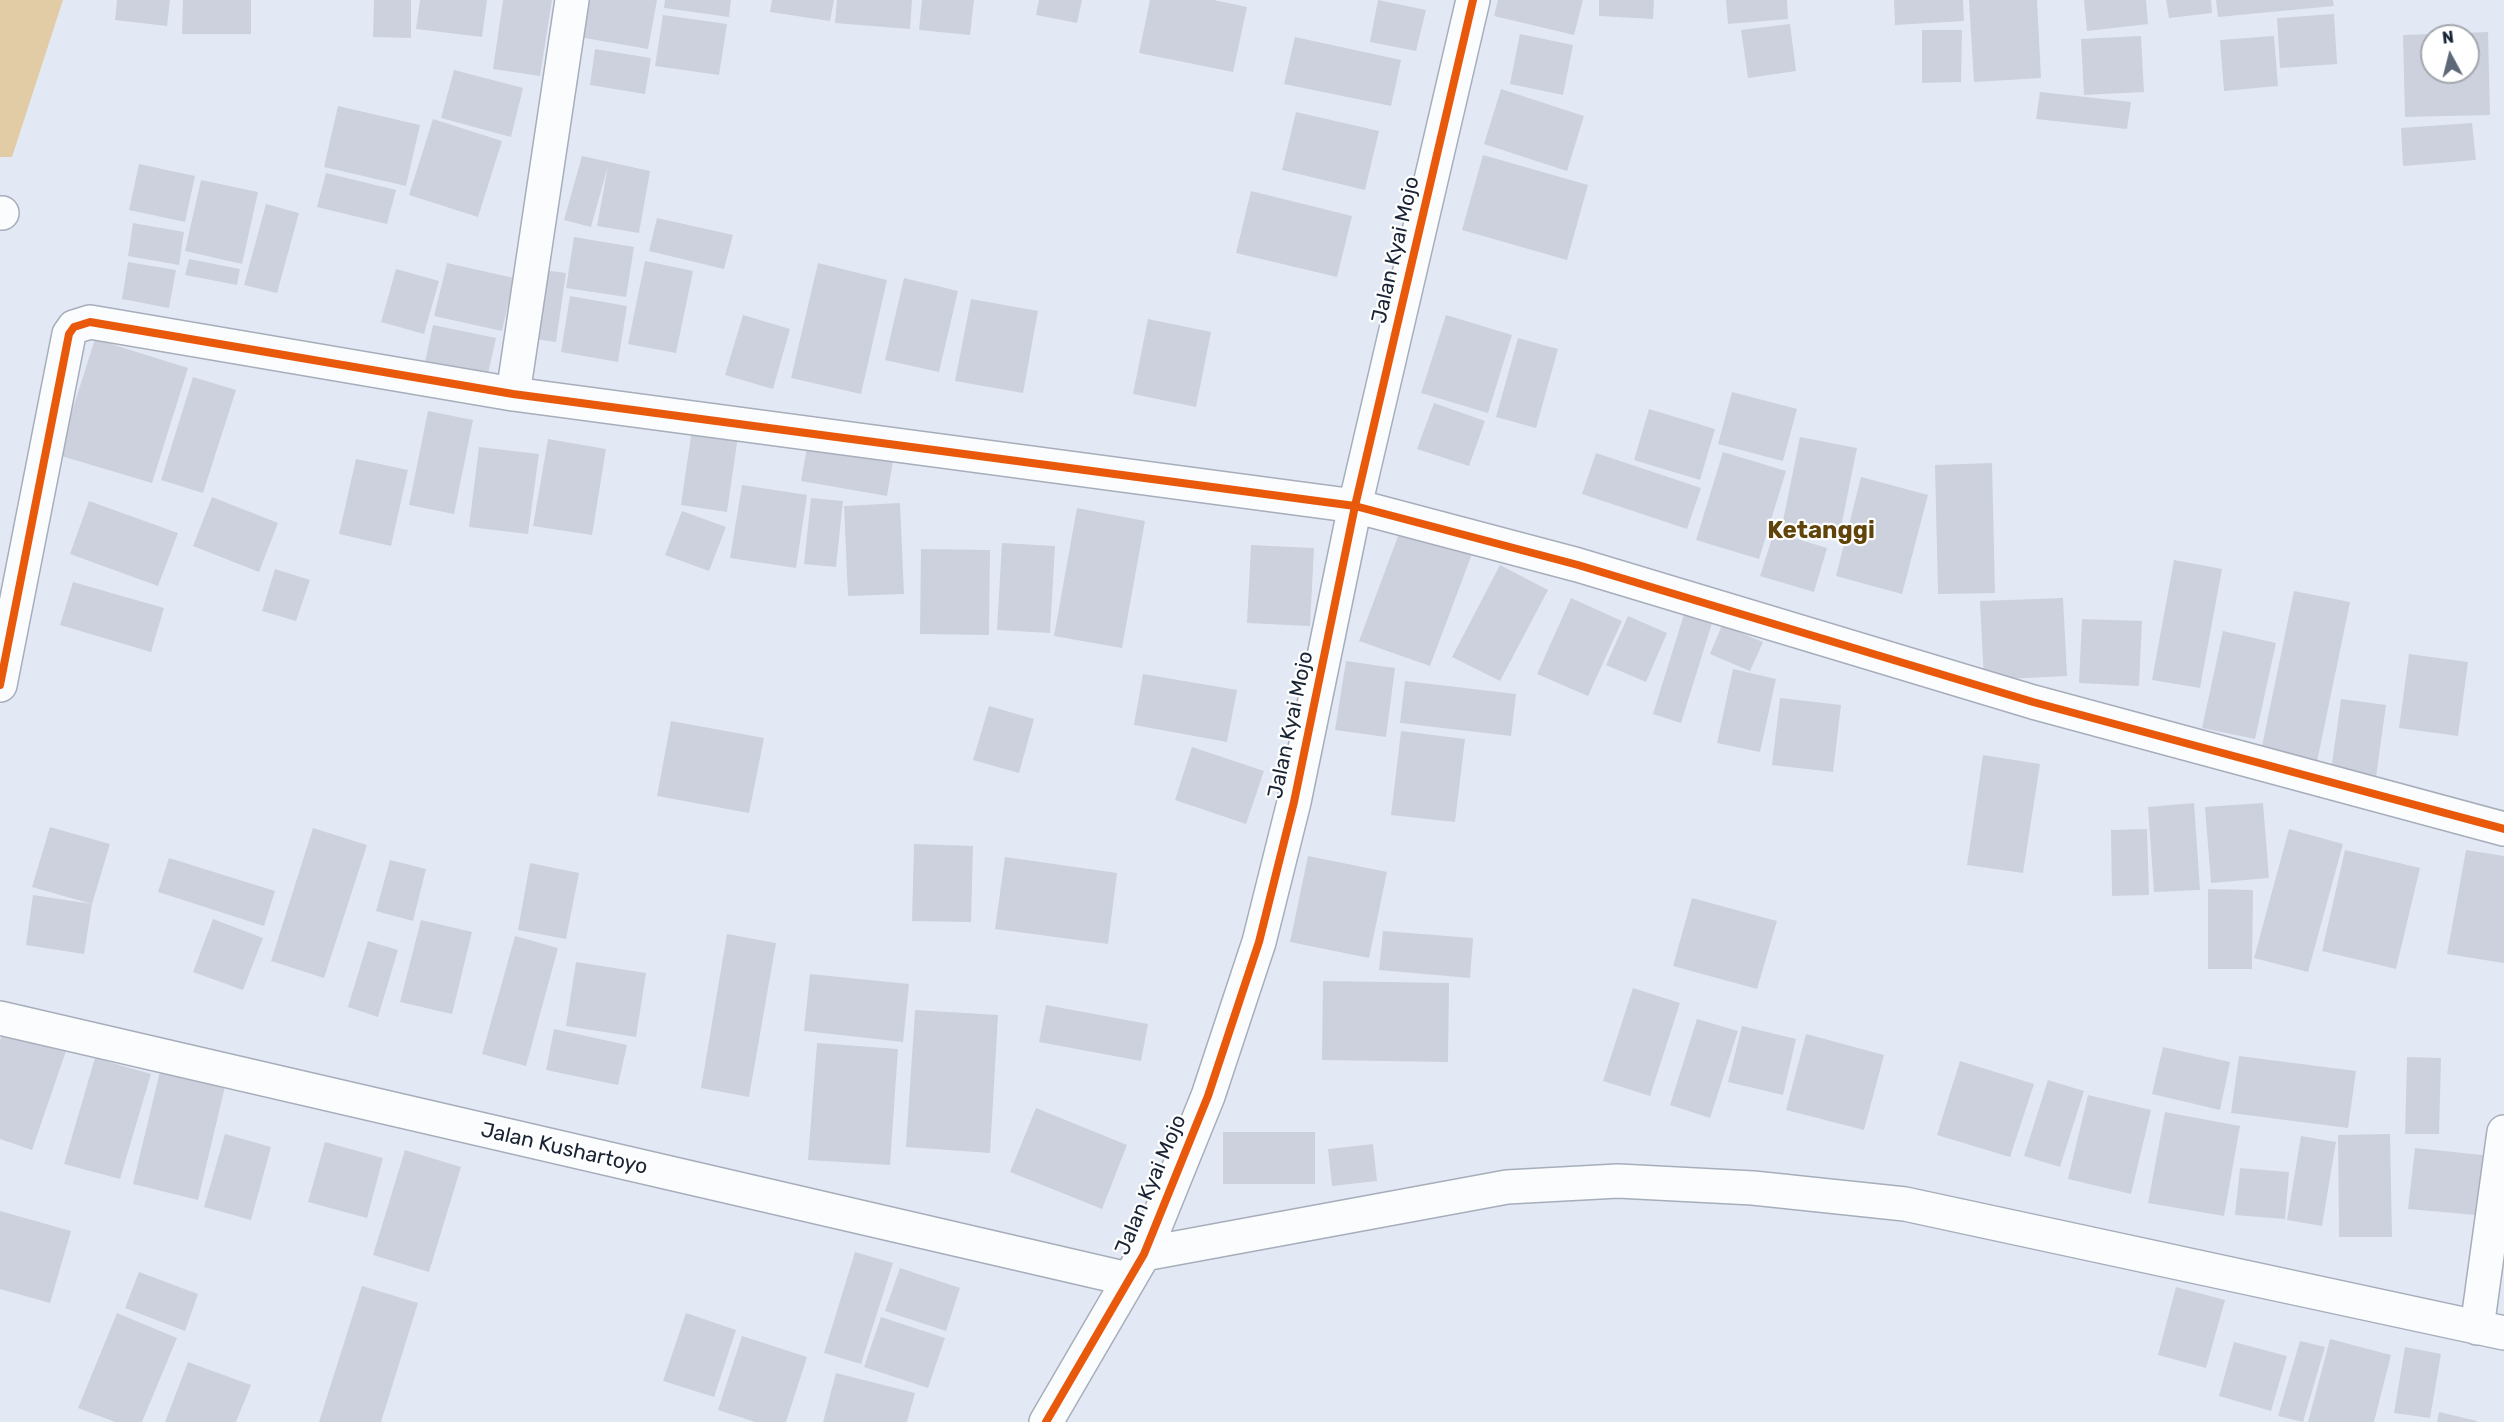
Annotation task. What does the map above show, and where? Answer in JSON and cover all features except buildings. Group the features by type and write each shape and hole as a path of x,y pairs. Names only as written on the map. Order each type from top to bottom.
{"street":[{"path":"513,394 572,0"},
{"name":"Jalan Kyai Mojo","path":"1046,1422 1136,1267 1208,1096 1259,942 1294,802 1355,506 1473,0"},
{"path":"0,685 69,333 74,327 90,321 513,394 1355,506 1578,565 2033,702 2504,828"},
{"name":"Jalan Kushartoyo","path":"0,1018 1136,1267"},
{"path":"1136,1267 1507,1187 1618,1181 1753,1188 1905,1204 2491,1330 2504,1132"}],"shaded area":[{"path":"0,0 63,0 12,157 0,157"}],"cycle path":[{"path":"1046,1422 1144,1254 1208,1096 1259,942 1294,802 1355,506 1473,0"},
{"path":"0,685 69,334 74,327 90,322 513,394 1355,506 1578,565 2033,702 2504,829"}],"district":[{"name":"Ketanggi","path":"1821,531"}]}
